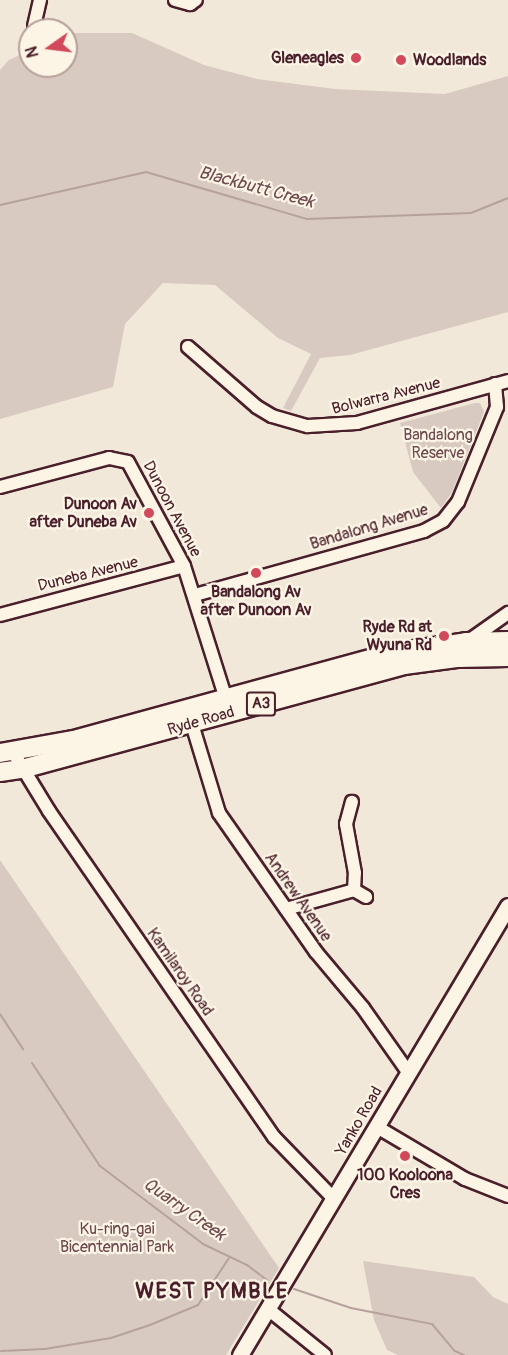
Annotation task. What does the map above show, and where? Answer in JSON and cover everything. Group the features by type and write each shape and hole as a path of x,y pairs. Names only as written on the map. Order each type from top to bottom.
{"highway":[{"name":"Ryde Road","path":"7,753 74,740 388,654 466,642 506,649"},
{"name":"Ryde Road","path":"0,772 22,769 192,724 404,665 506,649"}],"main road":[{"name":"Yanko Road","path":"240,1355 508,906"}],"street":[{"path":"36,18 40,0"},
{"path":"175,0 190,4 196,0"},
{"name":"Bolwarra Avenue","path":"188,347 257,407 272,416 308,426 357,423 508,381"},
{"name":"Bandalong Avenue","path":"195,595 434,527 458,502 497,406 495,384"},
{"name":"Dunoon Avenue","path":"0,488 109,458 123,459 132,466 184,566 226,699"},
{"name":"Duneba Avenue","path":"0,615 184,566"},
{"path":"466,642 508,613"},
{"path":"506,649 508,619"},
{"name":"Andrew Avenue","path":"192,724 215,805 286,909 408,1072"},
{"name":"Kamilaroy Road","path":"7,753 22,769 274,1137 333,1199"},
{"path":"352,802 346,824 355,873 354,890"},
{"path":"286,909 354,890 366,897"},
{"path":"377,1127 465,1179 508,1196"},
{"path":"268,1309 325,1355"}],"green space":[{"path":"78,33 132,33 204,65 257,79 335,89 445,94 508,76 508,312 350,355 320,358 291,411 283,408 311,354 278,338 215,285 163,283 125,324 113,387 0,419 0,70 9,60 18,56 18,78 78,78"},
{"name":"Bandalong Reserve","path":"480,403 484,412 452,492 441,508 413,472 400,423"},
{"name":"Ku-ring-gai Bicentennial Park","path":"0,860 279,1268 226,1355 0,1355"},
{"path":"363,1261 474,1277 493,1297 508,1304 508,1355 398,1355 387,1350 374,1320"}],"waterway":[{"name":"Blackbutt Creek","path":"0,205 146,172 307,219 471,213 508,198"},
{"name":"Quarry Creek","path":"0,1014 23,1049"},
{"name":"Quarry Creek","path":"32,1063 100,1166 203,1244 247,1265 267,1280"},
{"path":"1,1351 45,1349 111,1338 150,1325 198,1305 229,1258"},
{"name":"Quarry Creek","path":"294,1289 351,1308 432,1324 455,1351 464,1355"}],"place":[{"name":"Gleneagles","path":"356,58"},
{"name":"Woodlands","path":"401,60"},
{"name":"Dunoon Av after Duneba Av","path":"149,513"},
{"name":"Bandalong Av after Dunoon Av","path":"256,573"},
{"name":"Ryde Rd at Wyuna Rd","path":"444,636"},
{"name":"100 Kooloona Cres","path":"405,1156"}],"district":[{"name":"WEST PYMBLE","path":"212,1292"}]}
